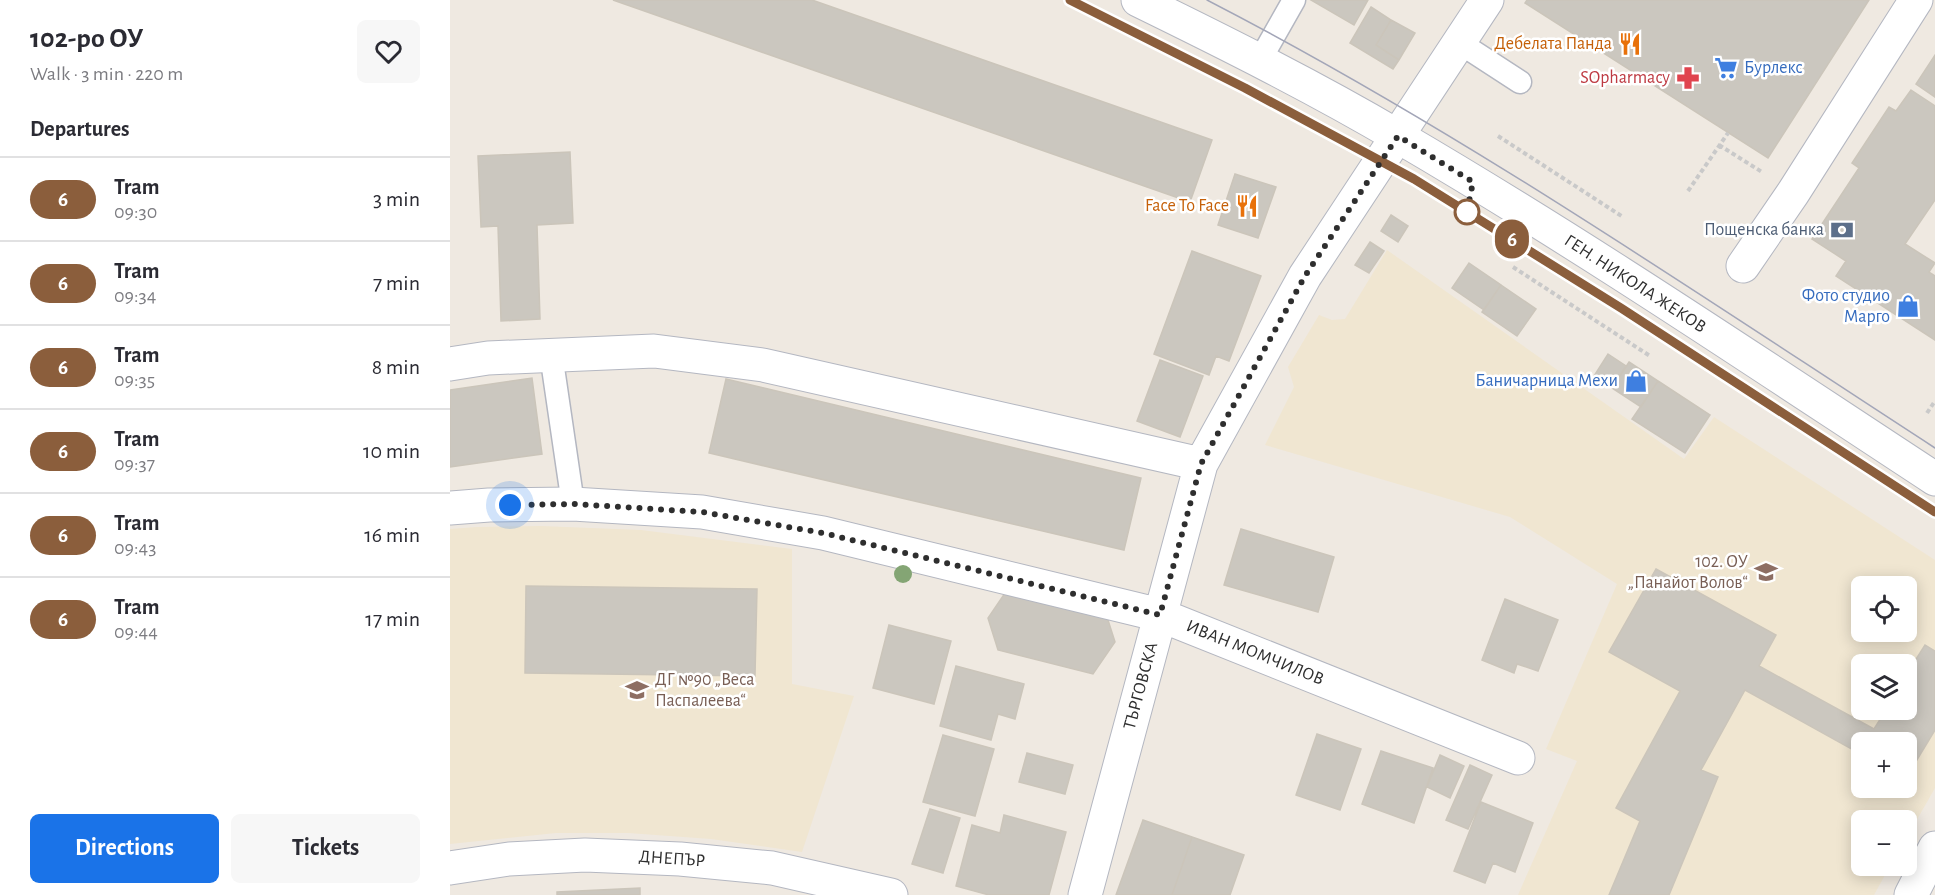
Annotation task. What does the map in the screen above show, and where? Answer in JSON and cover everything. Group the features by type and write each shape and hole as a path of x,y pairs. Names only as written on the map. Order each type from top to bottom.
{"street":[{"name":"ГЕН. НИКОЛА ЖЕКОВ","path":"1138,0 1260,60 1398,136 1585,252 1935,479"},
{"name":"ТЪРГОВСКА","path":"1085,895 1201,464 1305,276 1487,0"},
{"path":"1743,266 1793,193 1916,0"},
{"path":"450,364 488,358 654,351 763,366 1201,464"},
{"name":"ИВАН МОМЧИЛОВ","path":"450,508 573,504 702,512 823,533 1160,615 1518,758"},
{"path":"1911,895 1935,848"},
{"name":"ДНЕПЪР","path":"450,868 509,859 585,855 680,859 772,868 891,895"}],"lane":[{"path":"1260,60 1294,0"},
{"path":"1460,42 1520,82"},
{"path":"551,354 573,504"}],"path":[{"path":"1688,191 1728,133"},
{"path":"1498,136 1623,217"},
{"path":"1719,145 1793,193"},
{"path":"1513,267 1650,356"},
{"path":"1927,413 1935,401"}],"shaded area":[{"name":"102. ОУ „Панайот Волов“","path":"1387,250 1684,459 1714,417 1935,560 1935,788 1917,820 1917,810 1851,810 1851,876 1884,876 1874,895 1518,895 1577,761 1546,749 1617,584 1510,517 1265,445 1294,387 1288,367 1319,315 1332,320 1345,319"},
{"name":"ДГ №90 „Веса Паспалеева“","path":"541,526 641,530 792,549 792,684 854,696 802,852 711,839 628,833 556,833 450,844 450,529"}],"building":[{"path":"613,0 812,0 1212,140 1190,202"},
{"path":"1311,0 1368,0 1354,25"},
{"name":"Бурлекс","path":"1527,0 1869,0 1768,158 1525,3"},
{"path":"1371,7 1391,20 1376,45 1399,60 1393,69 1350,43"},
{"path":"1391,20 1415,33 1399,60 1376,45"},
{"path":"1935,55 1935,97 1916,84"},
{"path":"1911,90 1935,106 1935,200 1905,244 1935,263 1929,272 1935,276 1935,340 1836,276 1846,261 1812,239 1859,168 1852,163 1889,107 1896,111"},
{"path":"570,152 573,223 537,225 540,319 501,321 498,226 481,227 478,156"},
{"name":"Face To Face","path":"1235,174 1276,187 1258,238 1218,225"},
{"path":"1391,215 1408,226 1398,242 1381,231"},
{"path":"1370,242 1384,251 1369,273 1355,265"},
{"path":"1192,251 1261,276 1229,361 1216,356 1209,375 1154,354"},
{"path":"1469,263 1501,285 1484,310 1452,288"},
{"path":"1501,285 1536,309 1517,336 1482,312"},
{"path":"1608,354 1626,366 1612,388 1594,376"},
{"path":"1160,360 1203,376 1180,437 1137,421"},
{"path":"1629,362 1658,381 1641,407 1612,388"},
{"path":"532,378 542,454 450,467 450,390"},
{"path":"726,379 1141,478 1124,550 709,453"},
{"path":"1658,381 1710,415 1685,453 1632,419"},
{"path":"1241,529 1334,557 1318,612 1224,585"},
{"path":"1656,569 1776,635 1759,666 1851,716 1851,720 1858,720 1874,729 1880,720 1917,720 1917,658 1925,645 1935,651 1935,730 1917,760 1917,732 1851,732 1851,749 1745,690 1701,770 1718,777 1669,895 1609,895 1640,821 1616,808 1680,691 1609,652"},
{"path":"526,586 757,589 755,676 525,673"},
{"path":"1007,590 1106,614 1115,642 1093,674 998,650 988,618"},
{"path":"1505,599 1558,620 1538,671 1517,664 1514,673 1482,660"},
{"path":"889,625 951,641 934,704 873,688"},
{"path":"956,666 1024,684 1015,719 998,714 991,740 940,726"},
{"path":"1317,734 1361,749 1340,810 1296,795"},
{"path":"943,735 994,749 975,816 923,802"},
{"path":"1381,751 1433,768 1414,823 1362,804"},
{"path":"1027,753 1073,765 1065,794 1019,782"},
{"path":"1440,755 1464,766 1450,798 1427,787"},
{"path":"1470,765 1492,775 1468,829 1446,820"},
{"path":"1481,802 1533,823 1515,872 1493,863 1485,883 1454,871"},
{"path":"930,809 960,818 943,873 912,864"},
{"path":"1004,815 1066,832 1049,895 989,895 956,886 972,825 1000,833"},
{"path":"1143,820 1192,837 1172,895 1116,895"},
{"path":"1192,837 1244,855 1230,895 1172,895"},
{"path":"640,888 640,895 557,895 557,892"}],"tram line":[{"path":"1070,0 1245,88 1414,179 1641,321 1935,512"},
{"name":"6","path":"1070,0 1245,88 1414,179 1621,308 1935,512"},
{"path":"1207,0 1394,103 1486,158 1935,448"}],"place":[{"name":"Дебелата Панда","path":"1630,44"},
{"name":"Бурлекс","path":"1726,68"},
{"name":"SOpharmacy","path":"1688,78"},
{"name":"Face To Face","path":"1247,206"},
{"name":"Пощенска банка","path":"1842,230"},
{"name":"Фото студио Марго","path":"1908,306"},
{"name":"Баничарница Мехи","path":"1636,381"},
{"name":"102. ОУ „Панайот Волов“","path":"1766,572"},
{"name":"ДГ №90 „Веса Паспалеева“","path":"637,690"}],"route":[{"path":"510,505 573,504 702,512 823,533 1160,615 1201,464 1243,384 1305,276 1398,136 1473,182 1467,212"}]}
